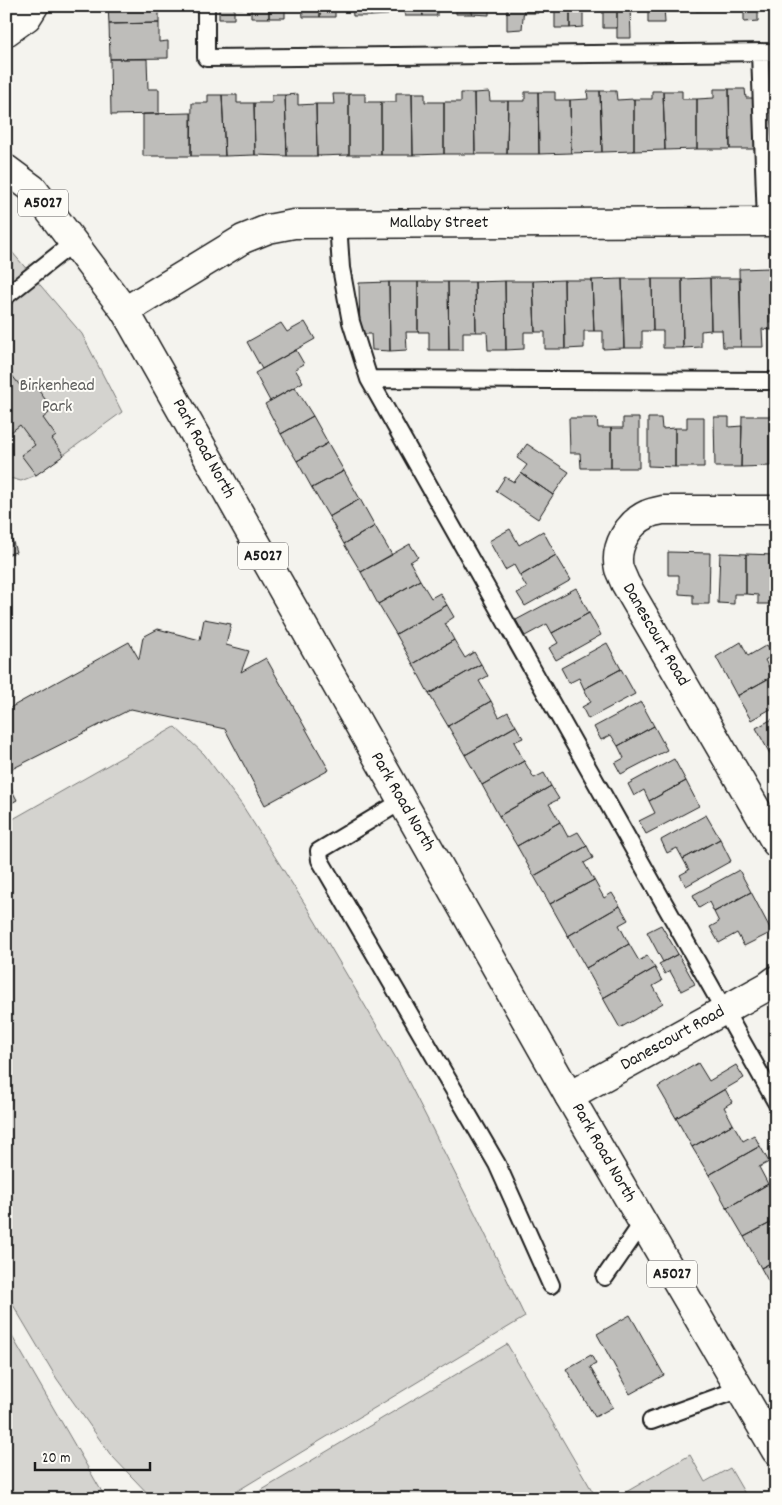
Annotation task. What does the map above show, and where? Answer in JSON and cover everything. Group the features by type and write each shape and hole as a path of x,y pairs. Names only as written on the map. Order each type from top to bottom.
{"main road":[{"path":"6,32 27,17 34,6"},
{"name":"Park Road North","path":"6,169 32,189 124,311 569,1096 776,1451"},
{"name":"Mallaby Street","path":"124,311 243,239 268,229 294,224 771,222"},
{"name":"Danescourt Road","path":"776,510 663,510 648,514 634,522 624,536 619,551 619,567 625,583 776,843"},
{"name":"Danescourt Road","path":"569,1096 776,980"}],"lane":[{"path":"206,6 206,58 768,52 771,222"},
{"path":"338,223 341,268 350,322 369,379 776,1102"},
{"path":"6,296 73,243"},
{"path":"369,379 776,381"},
{"path":"402,801 319,851 320,860 497,1164 551,1285"},
{"path":"605,1277 642,1222"},
{"path":"651,1421 740,1389"}],"green space":[{"name":"Birkenhead Park","path":"6,245 82,334 122,412 36,475 21,481 6,477"},
{"path":"175,727 204,754 242,805 305,904 400,1065 525,1317 224,1499 153,1499 110,1454 57,1379 6,1293 6,823"},
{"path":"6,1326 106,1499 6,1499"},
{"path":"507,1344 597,1499 247,1499"},
{"path":"690,1455 705,1482 730,1468 748,1499 614,1499"}],"building":[{"path":"108,6 159,6 159,23 109,24"},
{"path":"219,6 244,6 244,8 234,8 234,19 219,19"},
{"path":"244,6 269,6 269,18 251,18 251,7 244,8"},
{"path":"269,6 285,6 285,18 269,18"},
{"path":"302,6 320,6 320,17 303,17"},
{"path":"320,6 335,6 335,17 320,17"},
{"path":"352,6 371,6 371,16 353,16"},
{"path":"371,6 387,6 388,15 371,16"},
{"path":"405,6 422,6 423,16 405,16"},
{"path":"422,6 437,6 437,16 423,16"},
{"path":"456,6 472,6 472,14 456,14"},
{"path":"472,6 489,6 489,15 472,14"},
{"path":"507,6 524,6 522,29 507,30"},
{"path":"524,6 538,6 538,13 524,13"},
{"path":"555,6 570,6 570,28 555,28"},
{"path":"570,6 583,6 583,27 570,28"},
{"path":"603,6 617,6 617,28 603,28"},
{"path":"617,6 630,6 631,38 617,38"},
{"path":"648,6 664,6 665,23 648,23"},
{"path":"664,6 679,6 679,12 665,12"},
{"path":"696,6 713,6 713,10 696,11"},
{"path":"713,6 726,6 726,10 713,10"},
{"path":"744,6 758,6 758,21 744,22"},
{"path":"758,6 773,6 773,10 758,10"},
{"path":"159,23 159,42 168,41 168,58 110,59 109,24"},
{"path":"110,59 147,59 148,89 159,89 159,114 111,115"},
{"path":"714,89 729,89 730,149 697,149 697,99 714,98"},
{"path":"729,89 745,89 746,98 759,98 760,149 730,149"},
{"path":"587,91 600,91 602,152 571,153 570,100 588,99"},
{"path":"600,91 616,91 617,100 634,99 634,151 602,152"},
{"path":"652,91 663,91 665,150 634,151 634,99 652,99"},
{"path":"663,91 682,91 682,99 697,99 697,149 665,150"},
{"path":"489,92 490,101 508,101 507,154 475,154 474,93"},
{"path":"525,92 538,92 539,154 507,154 508,101 525,101"},
{"path":"538,92 555,92 555,100 570,100 571,153 539,154"},
{"path":"396,93 412,93 413,155 381,155 381,102 396,102"},
{"path":"412,93 425,93 425,102 444,102 444,154 413,155"},
{"path":"461,93 474,93 475,154 444,154 444,102 461,102"},
{"path":"298,94 298,105 316,104 317,156 287,156 285,95"},
{"path":"333,94 349,94 349,155 317,156 316,104 334,104"},
{"path":"349,94 365,94 365,102 381,102 381,155 349,155"},
{"path":"208,95 222,95 225,156 191,156 192,103 208,103"},
{"path":"222,95 237,95 237,103 254,103 255,155 225,156"},
{"path":"272,95 285,95 287,156 255,155 254,103 272,103"},
{"path":"767,97 776,97 776,174 768,174"},
{"path":"191,113 191,156 143,156 143,114"},
{"path":"770,268 776,268 776,330 771,330"},
{"path":"770,268 771,330 762,329 763,347 741,347 739,269"},
{"path":"710,278 740,278 741,347 723,347 722,330 711,330"},
{"path":"710,278 711,330 701,331 701,347 683,348 682,279"},
{"path":"622,279 652,279 653,331 642,331 642,348 624,348"},
{"path":"622,279 624,348 603,349 603,331 594,331 592,280"},
{"path":"652,279 682,279 683,348 663,348 663,331 653,331"},
{"path":"564,280 592,280 594,331 584,331 584,348 565,349"},
{"path":"564,280 565,349 545,349 545,332 535,332 533,281"},
{"path":"505,281 533,281 535,332 524,332 524,349 506,350"},
{"path":"505,281 506,350 488,350 487,332 476,332 475,282"},
{"path":"389,282 418,282 418,332 406,332 407,350 390,351"},
{"path":"389,282 390,351 372,350 371,334 360,334 359,283"},
{"path":"418,282 448,282 449,350 429,350 429,332 418,332"},
{"path":"448,282 475,282 476,332 463,332 463,350 449,350"},
{"path":"305,322 315,339 262,369 247,342 281,323 287,332"},
{"path":"296,350 304,364 295,369 303,382 270,401 255,373"},
{"path":"8,370 21,387 24,385 29,392 36,387 48,403 43,406 49,413 43,418 56,436 52,439 64,455 36,475 21,455 35,445 20,425 11,432 6,426 6,372"},
{"path":"295,387 313,416 281,434 265,404"},
{"path":"313,416 328,443 297,461 281,434"},
{"path":"742,416 770,416 770,466 741,467"},
{"path":"687,417 704,417 704,467 675,467 675,428 687,428"},
{"path":"714,417 729,417 729,427 742,426 741,467 715,467"},
{"path":"569,418 597,418 598,428 611,428 611,468 581,468 580,453 570,453"},
{"path":"623,418 639,418 639,468 611,468 611,428 623,428"},
{"path":"648,418 661,418 662,429 675,428 675,467 648,466"},
{"path":"328,443 344,471 312,488 297,461"},
{"path":"527,444 569,472 553,495 521,473 527,465 517,458"},
{"path":"344,471 360,499 329,517 312,488"},
{"path":"521,473 553,495 538,519 496,491 505,477 514,482"},
{"path":"360,499 375,526 344,544 329,517"},
{"path":"375,526 392,555 361,572 344,544"},
{"path":"510,529 519,545 543,531 556,555 520,576 514,565 505,570 489,541"},
{"path":"11,536 16,552 6,555 6,538"},
{"path":"410,544 418,557 410,562 420,580 378,604 361,572"},
{"path":"668,552 710,553 709,604 693,604 693,595 679,594 679,575 668,575"},
{"path":"720,553 746,554 746,594 734,594 734,604 718,603"},
{"path":"746,554 775,555 774,604 758,604 758,595 746,594"},
{"path":"556,555 571,580 525,606 517,593 527,588 520,576"},
{"path":"420,580 431,598 440,593 447,605 396,634 378,604"},
{"path":"576,588 589,613 552,633 547,624 525,636 516,620"},
{"path":"447,605 454,617 445,623 454,640 413,664 396,634"},
{"path":"589,613 601,635 556,660 549,648 558,643 552,633"},
{"path":"204,619 231,624 226,645 249,651 241,672 266,658 329,770 265,805 225,729 131,709 6,772 6,710 129,642 139,659 143,637 158,629 200,640"},
{"path":"454,640 465,658 474,652 481,664 429,694 413,664"},
{"path":"741,642 748,656 767,645 773,655 765,660 773,676 737,696 716,657"},
{"path":"607,643 621,669 584,689 579,678 569,683 561,668"},
{"path":"481,664 488,676 479,681 491,701 448,726 429,694"},
{"path":"621,669 635,694 588,719 582,707 591,702 584,689"},
{"path":"773,676 776,680 776,706 751,720 737,696"},
{"path":"491,701 499,717 508,712 516,726 465,755 448,726"},
{"path":"641,702 654,726 618,746 611,735 601,740 594,727"},
{"path":"776,717 776,748 769,752 756,728"},
{"path":"516,726 523,738 514,742 524,761 482,785 465,755"},
{"path":"654,726 667,750 621,774 615,763 624,758 618,746"},
{"path":"776,748 776,763 769,752"},
{"path":"674,759 686,781 649,801 644,790 634,796 628,784"},
{"path":"524,761 534,778 544,773 551,786 499,816 482,785"},
{"path":"6,779 17,800 6,806"},
{"path":"686,781 699,806 646,834 639,821 655,813 649,801"},
{"path":"551,786 559,799 549,804 560,822 517,846 499,816"},
{"path":"706,815 720,839 683,859 677,848 667,853 661,840"},
{"path":"560,822 568,837 578,832 587,846 534,876 517,846"},
{"path":"720,839 731,861 686,886 680,875 689,870 683,859"},
{"path":"587,846 593,858 584,863 594,880 550,904 534,876"},
{"path":"739,870 751,892 714,912 709,902 699,908 693,895"},
{"path":"594,880 604,898 612,893 620,906 568,936 550,904"},
{"path":"751,892 772,932 744,946 737,933 719,943 710,927 719,922 714,912"},
{"path":"620,906 628,920 619,925 629,944 586,968 568,936"},
{"path":"661,925 678,954 663,962 647,932"},
{"path":"629,944 639,961 647,956 655,968 603,998 586,968"},
{"path":"678,954 695,984 681,991 670,971 665,974 659,964"},
{"path":"655,968 662,981 653,986 663,1003 620,1028 603,998"},
{"path":"698,1063 709,1081 736,1065 744,1078 676,1118 658,1087"},
{"path":"725,1089 732,1102 724,1107 733,1124 692,1147 676,1118"},
{"path":"733,1124 743,1141 754,1135 760,1146 709,1175 692,1147"},
{"path":"760,1146 769,1162 759,1167 768,1184 727,1208 709,1175"},
{"path":"768,1184 776,1197 776,1220 744,1237 727,1208"},
{"path":"776,1220 776,1260 761,1268 744,1237"},
{"path":"776,1260 776,1295 761,1268"},
{"path":"630,1315 664,1375 630,1394 597,1334"},
{"path":"591,1355 596,1364 590,1367 613,1407 595,1417 566,1369"}]}
